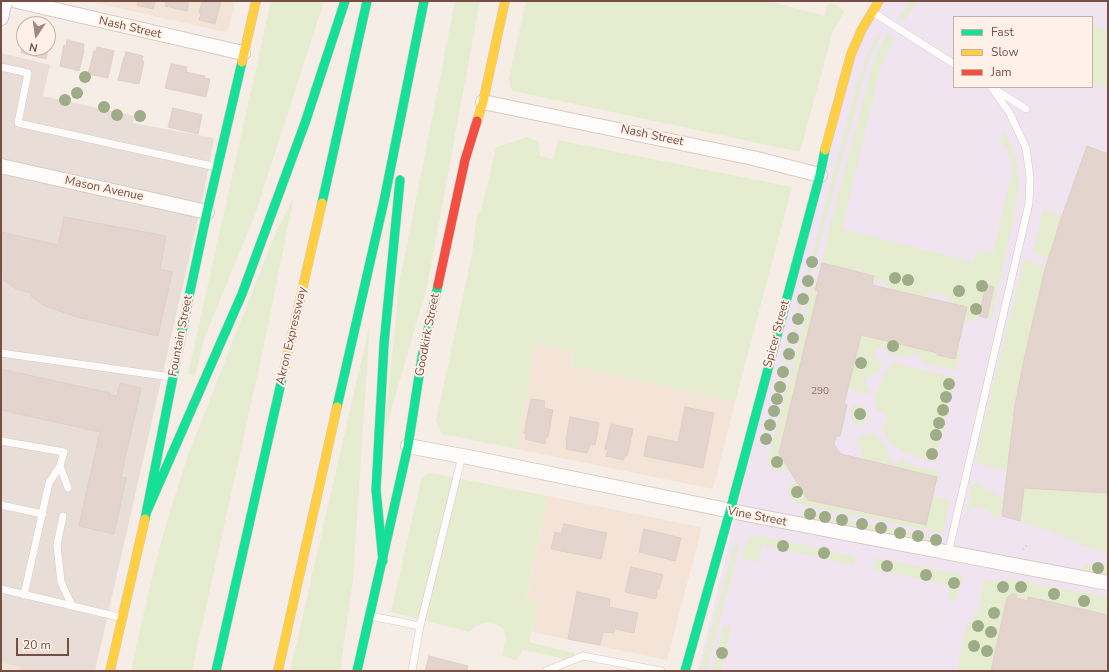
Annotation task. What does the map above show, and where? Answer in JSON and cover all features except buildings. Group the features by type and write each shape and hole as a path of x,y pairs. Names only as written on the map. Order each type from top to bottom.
{"main road":[{"name":"Fountain Street","path":"110,671 147,511 207,212 256,1"},
{"path":"147,511 242,294 305,123 345,1"},
{"name":"Akron Expressway","path":"216,671 367,1"},
{"path":"278,671 384,201 424,1"},
{"path":"409,123 430,1"},
{"name":"Goodkirk Street","path":"357,671 408,446 422,357 464,167 483,102 505,1"},
{"name":"Spicer Street","path":"685,671 730,511 851,54 862,29 879,1"},
{"path":"383,561 376,490 384,344 402,170"}],"street":[{"path":"1,18 5,1"},
{"name":"Nash Street","path":"17,1 243,54"},
{"name":"Nash Street","path":"483,102 753,158 820,175"},
{"name":"Mason Avenue","path":"1,166 207,212"},
{"name":"Vine Street","path":"408,446 948,554 1108,583"}],"lane":[{"path":"872,12 953,63"},
{"path":"1,67 28,74 18,123 218,168"},
{"path":"948,554 1029,203 1030,177 1026,148 1009,112 992,88"},
{"path":"993,88 1026,109"},
{"path":"1,353 173,377"},
{"path":"1,441 64,452 60,466 49,483 24,594"},
{"path":"412,671 420,626 462,456"},
{"path":"60,466 68,488"},
{"path":"1,505 43,514"},
{"path":"63,516 58,544 61,582 72,606"},
{"path":"1,589 123,618"},
{"path":"370,616 420,626"},
{"path":"546,671 583,656 662,671"}],"path":[{"path":"1023,549 1028,544"}],"shaded area":[{"path":"88,1 235,1 229,27 227,31 224,32"},
{"path":"885,1 1108,1 1108,671 698,671 850,44"},
{"path":"1,53 50,65 43,96 134,116 133,123 214,138 203,197 95,671 19,671 20,667 1,663"},
{"path":"536,344 573,351 571,365 735,402 713,489 517,449"},
{"path":"548,496 700,527 701,531 667,660 532,632 538,604 526,601"},
{"path":"1,663 20,667 19,671 1,671"}],"green space":[{"path":"271,1 324,1 255,215 204,339 195,376 188,374"},
{"path":"455,1 480,1 427,287 384,435 399,285"},
{"path":"526,1 769,1 825,16 826,8 831,3 845,11 833,31 800,152 513,91 510,87 509,78"},
{"path":"910,1 918,1 905,19 899,18"},
{"path":"1093,26 1108,30 1108,87 1093,83"},
{"path":"878,34 882,35 871,53 864,75 766,445 763,444 858,81 870,48"},
{"path":"887,34 894,39 880,69 842,229 973,262 977,250 993,254 1012,172 1008,149 1001,142 1004,131 1011,144 1016,160 1019,185 1014,218 991,319 987,318 986,286 979,316 962,326 967,307 950,303 951,298 928,292 926,298 885,288 886,283 874,280 874,275 822,263 830,226 870,75 876,55"},
{"path":"526,137 539,142 540,156 553,159 558,140 792,187 735,402 571,365 573,351 536,344 517,449 442,434 436,421 472,254 477,214 481,211 496,147"},
{"path":"1087,146 1105,153 1108,146 1108,553 1082,545 1053,532 1020,521 1002,516 997,519 981,507 976,507 970,510 967,514 973,482 1004,499 1006,470 976,462 986,415 1024,260 1046,266 1049,258 1033,253 1043,210 1062,216"},
{"path":"294,197 266,336 192,671 131,671 150,585 168,517 189,452 276,232"},
{"path":"814,281 817,282 815,290 818,291 779,452 789,469 778,472 773,470 769,465 768,460"},
{"path":"370,323 353,579 340,671 290,671"},
{"path":"861,335 938,353 938,355 954,359 958,345 961,352 957,371 922,362 921,356 916,353 913,353 907,358 892,354 889,356 888,349 882,347 877,348 875,358 879,361 885,361 875,375 870,375 866,379 865,385 870,389 867,394 848,389"},
{"path":"893,363 955,378 935,463 910,455 899,449 889,440 881,426 888,423 884,410 877,412 876,395 883,376"},
{"path":"853,405 865,408 868,418 855,427 851,416"},
{"path":"871,433 875,434 889,451 888,457 892,463 899,463 902,460 911,465 938,472 940,476 938,482 935,482 936,477 861,459 863,452 857,440"},
{"path":"431,473 548,496 526,600 539,603 529,642 575,653 570,660 523,650 516,661 502,655 506,639 504,629 496,624 486,623 476,626 469,632 391,612 421,480 426,474"},
{"path":"795,479 808,500 926,525 932,496 950,500 943,533 798,504 788,493 790,486"},
{"path":"804,511 940,539 934,542 928,541 803,515"},
{"path":"754,536 855,556 854,565 762,545 759,562 741,558 747,541"},
{"path":"739,544 739,549 706,671 700,671 734,546"},
{"path":"876,558 963,575 958,595 955,600 949,602 949,585 873,569"},
{"path":"1108,563 1108,576 1085,572 1085,564"},
{"path":"1007,578 1108,597 1108,615 1028,601 1016,598 1017,595 991,671 957,671 966,627 978,613 984,580 1006,583"},
{"path":"724,626 731,627 721,671 712,671"}],"traffic: fast":[{"path":"147,511 242,294 305,123 345,1"},
{"path":"322,203 367,1"},
{"path":"337,407 384,201 424,1"},
{"path":"145,519 188,301 242,62"},
{"path":"685,671 730,511 820,175 825,150"},
{"path":"383,561 376,490 384,344 400,180"},
{"path":"357,671 408,446 422,357 438,285"},
{"path":"216,671 283,374"}],"traffic: slow":[{"path":"242,62 256,1"},
{"path":"477,121 483,102 505,1"},
{"path":"825,150 851,54 862,29 879,1"},
{"path":"283,374 322,203"},
{"path":"278,671 337,407"},
{"path":"110,671 145,519"}],"traffic: jam":[{"path":"438,285 465,160 477,121"}]}
